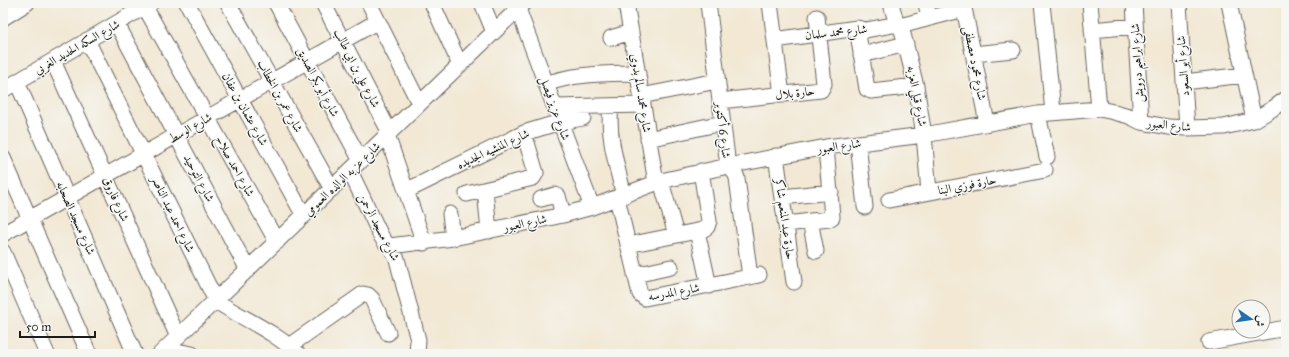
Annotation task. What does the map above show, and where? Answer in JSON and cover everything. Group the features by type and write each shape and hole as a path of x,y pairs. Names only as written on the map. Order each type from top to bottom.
{"street":[{"name":"شارع عثمان بن عفان","path":"187,3 304,216"},
{"name":"شارع عمر بن الخطاب","path":"228,3 332,189"},
{"name":"شارع أبو بكر الصديق","path":"276,3 307,62 356,166"},
{"name":"شارع علي بن ابي طالب","path":"323,3 389,134 424,243"},
{"path":"369,3 420,104"},
{"path":"432,3 460,65"},
{"path":"482,3 494,32"},
{"name":"شارع محمد سالم بدوي","path":"626,3 648,139 659,182 676,235"},
{"name":"شارع 6 أكتوبر","path":"708,3 728,166 735,173 737,178 755,276"},
{"path":"770,3 782,95"},
{"name":"شارع قبلي العزبه","path":"891,3 902,30 916,86 924,135 929,192"},
{"path":"926,3 929,18"},
{"path":"1042,3 1045,113"},
{"path":"1090,3 1099,109"},
{"name":"شارع ابراهيم درويش","path":"1134,3 1141,122"},
{"name":"شارع أبو السعود","path":"1179,3 1187,128"},
{"path":"1229,3 1254,120"},
{"path":"3,18 20,5"},
{"name":"شارع السكه الحديد الغربي","path":"3,90 148,5"},
{"name":"شارع احمد صلاح","path":"148,5 208,118 277,242"},
{"name":"شارع عزبه الوالده العمومي","path":"163,351 521,6"},
{"name":"شارع عزيز فيصل","path":"521,6 546,84 592,207"},
{"name":"شارع محمد سلمان","path":"774,40 857,28 866,30 899,25 929,18 963,6"},
{"name":"شارع محمود مصطفى","path":"963,6 987,123"},
{"name":"حارة بلال","path":"720,101 819,92 823,89 824,84 816,17"},
{"name":"شارع الوسط","path":"3,234 378,21"},
{"name":"شارع التوحيد","path":"116,24 248,270"},
{"path":"1092,30 1135,26"},
{"path":"857,28 866,87 868,90 916,86"},
{"path":"611,38 631,32"},
{"name":"شارع احمد عبد الناصر","path":"87,40 216,301"},
{"path":"861,55 906,44"},
{"path":"973,54 1013,50"},
{"name":"شارع فاروق","path":"53,61 178,337"},
{"path":"546,84 573,77 638,73"},
{"path":"1184,82 1244,75"},
{"path":"555,107 610,106 642,100 717,81"},
{"name":"شارع مسجد الصحابه","path":"17,82 135,354"},
{"name":"شارع العبور","path":"390,246 424,243 453,238 563,215 592,207 659,182 701,171 826,147 924,135 1045,113 1099,109 1122,114 1141,122 1168,128 1224,127 1254,120 1286,98"},
{"name":"شارع المدرسه","path":"610,106 609,132 628,245 640,294 645,298 755,276"},
{"name":"حارة فوزي البنا","path":"889,200 929,192 1046,163 1045,113"},
{"name":"شارع المنشيه الجديده","path":"406,190 524,133 560,122 583,118"},
{"path":"648,139 722,123"},
{"path":"467,194 535,177 536,173 524,133"},
{"path":"858,143 865,207"},
{"path":"786,224 829,219 832,216 826,147"},
{"name":"حارة عبد المنعم شاكر","path":"776,156 794,282"},
{"path":"3,158 88,354"},
{"name":"شارع مسجد الرحمن","path":"356,166 381,236 390,246 397,259 418,340 417,354"},
{"path":"628,245 705,229 707,227 709,221 701,171"},
{"path":"485,190 488,231"},
{"path":"782,197 830,192"},
{"path":"541,198 555,195 558,196 563,215"},
{"path":"450,214 453,238"},
{"path":"810,221 816,251"},
{"path":"696,231 709,286"},
{"path":"3,252 47,354"},
{"path":"635,275 671,267"},
{"path":"216,301 236,314 274,334 294,350 363,294 372,298 388,333"},
{"path":"1209,342 1286,328"},
{"path":"163,351 192,354"}]}
